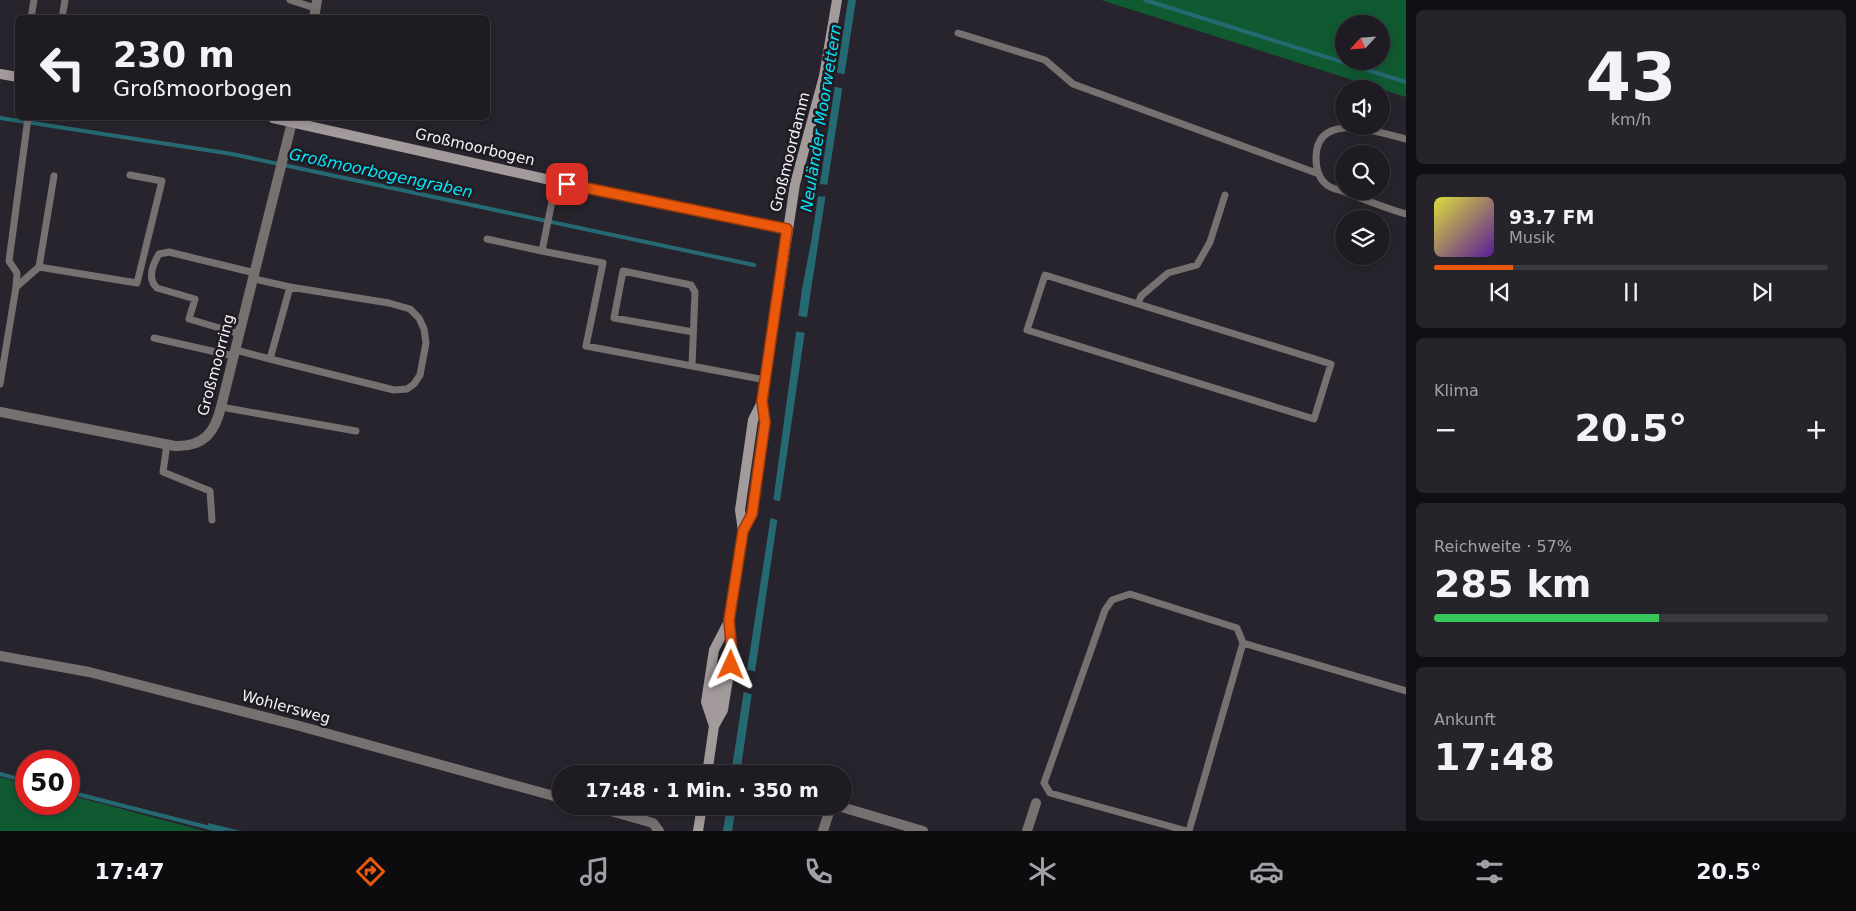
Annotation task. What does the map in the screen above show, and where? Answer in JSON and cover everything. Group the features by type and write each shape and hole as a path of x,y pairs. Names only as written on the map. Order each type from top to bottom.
{"main road":[{"name":"Großmoordamm","path":"743,531 752,514 765,422 762,401 787,229 795,184 824,76 836,0"},
{"path":"0,74 15,76"},
{"name":"Großmoorbogen","path":"296,120 556,181 787,229"},
{"name":"Großmoordamm","path":"708,765 714,726 724,710 732,654 729,620 743,531 740,510 753,420 762,401"},
{"path":"744,487 753,504"},
{"name":"Großmoordamm","path":"714,726 706,702 714,650 729,620"},
{"path":"698,831 701,815"}],"street":[{"name":"Großmoorring","path":"0,412 167,444 186,446 205,438 215,427 222,407 284,159 292,120"},
{"name":"Wohlersweg","path":"0,656 98,675 296,725 552,796"},
{"path":"1027,831 1036,803"},
{"path":"852,810 923,831"},
{"path":"620,815 656,827"},
{"path":"823,831 828,815"}],"lane":[{"path":"32,15 34,0"},
{"path":"62,15 65,0"},
{"path":"290,0 315,9"},
{"path":"958,33 1045,60 1073,84 1319,174"},
{"path":"0,384 18,273 9,260 28,120"},
{"path":"1406,139 1360,128 1333,130 1322,137 1316,146 1319,174 1328,186 1406,214"},
{"path":"16,287 39,266 54,176"},
{"path":"39,266 137,283 162,181 130,176"},
{"path":"542,250 556,181"},
{"path":"1138,304 1141,296 1168,272 1197,266 1210,242 1225,195"},
{"path":"486,240 603,263 586,346 765,380"},
{"path":"154,338 270,359 394,390 407,389 414,384 420,374 426,343 424,329 419,318 410,309 390,303 290,287 169,252 159,254 155,260 151,277 152,284 157,288 195,299 189,320 240,334"},
{"path":"692,366 695,292 690,285 623,271 614,318 693,332"},
{"path":"1044,275 1138,304 1331,364 1314,419 1027,330 1044,275"},
{"path":"270,359 290,287"},
{"path":"222,407 356,431"},
{"path":"167,444 163,472 210,491 212,520"},
{"path":"1130,594 1237,628 1243,643 1188,831 1050,793 1044,783 1105,610 1112,600 1130,594"},
{"path":"1243,643 1406,691"}],"green space":[{"path":"1101,0 1406,0 1406,97 1390,92 1390,80 1353,80"},
{"path":"0,777 15,781 15,815 80,815 80,798 204,831 0,831"}],"water":[{"path":"848,0 856,0 811,290 741,765 732,765 773,502 802,289 811,242"},
{"path":"726,815 735,815 732,831 723,831"},
{"path":"208,823 241,831 208,830"}],"pier":[{"path":"834,72 848,75 846,89 832,86"},
{"path":"818,184 830,185 828,197 816,196"},
{"path":"795,315 810,318 807,333 793,331"},
{"path":"771,499 782,502 780,521 768,517"},
{"path":"744,669 757,672 754,695 740,691"}],"waterway":[{"path":"1145,0 1406,82"},
{"name":"Großmoorbogengraben","path":"0,118 232,154 754,265"},
{"path":"0,774 15,778"},
{"path":"80,795 222,831"}],"route":[{"path":"567,184 616,192 787,229 762,401 765,422 752,514 743,531 729,620 731,665"}],"water label":[{"name":"Neuländer Moorwettern","path":"821,118"}]}
